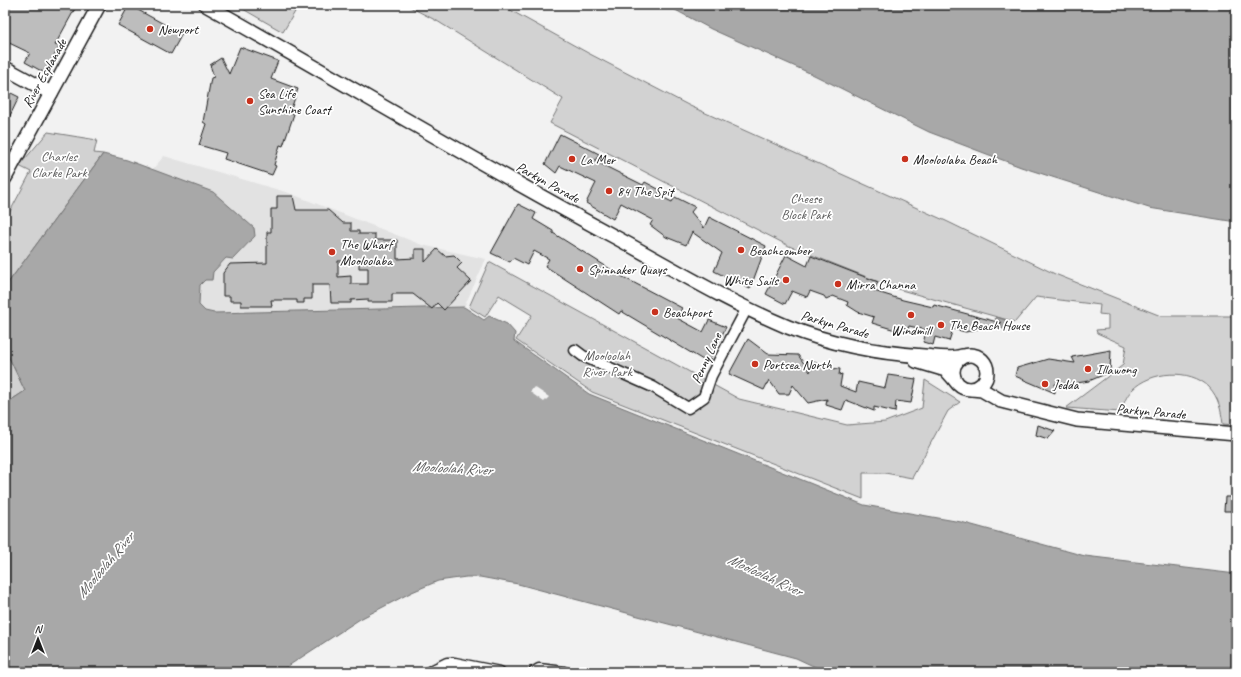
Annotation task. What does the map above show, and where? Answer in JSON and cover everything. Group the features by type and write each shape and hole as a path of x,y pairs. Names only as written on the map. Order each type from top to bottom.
{"street":[{"name":"River Esplanade","path":"5,178 99,5"},
{"name":"Parkyn Parade","path":"206,5 526,189 747,308 788,327 830,341 890,354 941,368 948,371 954,379"},
{"path":"5,68 51,93"},
{"name":"Penny Lane","path":"575,350 583,356 653,387 688,408 704,397 711,376 747,308"},
{"name":"Parkyn Parade","path":"890,354 953,358 962,356"},
{"path":"972,354 980,358 986,364 987,374 982,384 972,389 963,388 954,379 953,366 962,356 972,354"},
{"name":"Parkyn Parade","path":"987,374 990,383 996,391 1018,405"},
{"name":"Parkyn Parade","path":"972,389 982,390 998,400 1077,420 1236,434"},
{"path":"429,672 447,663 500,672"},
{"path":"534,672 539,669 564,672"}],"shaded area":[{"name":"The Wharf Mooloolaba","path":"164,156 289,193 422,245 486,259 464,307 214,313 205,311 199,305 200,285 226,258 233,259 255,236 254,228 236,214 152,170"}],"green space":[{"path":"236,5 299,5 283,32"},
{"name":"Cheese Block Park","path":"406,5 501,5 588,53 690,106 946,221 1055,274 1161,316 1236,316 1236,425 1223,424 1217,400 1209,387 1201,381 1181,375 1170,374 1159,376 1140,384 1128,395 1121,412 1066,408 1123,365 1126,346 1097,333 1096,330 1108,329 1108,315 1099,314 1100,305 1036,297 1015,322 894,288 789,246 550,123 563,99 437,21"},
{"name":"Charles Clarke Park","path":"48,132 97,140 94,153 103,154 5,287 5,221 31,172 19,166"},
{"name":"Mooloolah River Park","path":"489,262 739,399 847,425 885,422 922,408 925,380 960,402 948,411 912,478 885,473 863,473 863,499 592,392 516,340 532,315 499,295 485,317 469,307"},
{"path":"5,349 25,391 5,404"},
{"path":"452,668 475,672 441,672"}],"water":[{"path":"666,5 1236,5 1236,222 1149,208 1021,167 929,132 814,75 711,29"},
{"name":"Mooloolah River","path":"103,154 127,160 213,192 254,228 255,236 233,259 226,258 213,272 212,280 205,280 200,285 199,305 205,311 214,313 464,307 484,320 489,316 507,324 515,333 514,341 589,394 864,505 961,522 1085,556 1236,574 1236,672 826,672 796,658 518,584 480,577 466,577 438,581 412,592 360,619 279,672 5,672 5,404 25,391 5,349 5,287"},
{"path":"996,317 1006,320 1007,327 1002,329 1000,321 995,319"}],"pier":[{"path":"534,387 549,397 544,402 530,392"}],"building":[{"path":"8,5 77,5 55,45 59,47 45,73 25,62 30,53 5,41 5,23 8,17 5,15 5,11"},
{"name":"Newport","path":"129,5 182,34 171,54 118,25"},
{"name":"Sea Life Sunshine Coast","path":"240,47 278,61 271,79 298,89 290,112 294,114 283,146 280,145 274,165 276,166 272,175 224,159 226,153 199,145 206,124 203,122 211,78 214,77 210,65 221,58 229,74"},
{"path":"5,90 19,97 5,126"},
{"path":"560,134 599,154 595,161 643,185 645,182 660,190 658,195 672,202 675,197 695,207 691,212 704,228 709,217 766,246 750,289 714,271 722,253 692,232 686,245 666,237 650,225 653,220 621,203 613,219 586,203 596,183 560,166 556,173 545,164"},
{"name":"The Wharf Mooloolaba","path":"277,196 293,196 296,210 328,210 343,223 351,223 351,231 359,231 359,234 375,234 375,240 397,240 397,259 415,258 415,249 425,249 425,262 437,249 445,256 454,255 462,263 457,268 471,281 444,310 437,303 432,309 413,294 392,294 392,302 368,302 368,299 351,300 351,303 331,303 330,285 312,285 312,299 304,299 304,303 297,303 297,300 271,300 272,306 241,306 241,301 230,301 230,296 223,296 223,273 230,264 267,263 267,232 271,232 271,209 277,209","holes":["338,261 359,261 359,268 368,268 368,284 351,284 351,276 338,277"]},
{"path":"518,204 536,213 533,219 553,231 553,233 623,277 682,308 677,318 703,332 709,320 726,327 708,363 621,311 619,314 545,266 549,259 534,251 527,265 513,258 510,262 491,253"},
{"path":"786,255 807,266 811,256 878,282 874,291 903,300 933,307 934,305 1001,323 966,332 953,329 949,341 935,337 933,345 923,342 927,330 909,326 907,332 872,323 874,317 858,312 847,305 848,302 833,296 826,299 824,296 810,291 807,297 792,291 785,304 766,294"},
{"path":"748,339 768,354 798,355 810,372 814,362 826,368 840,369 839,375 842,374 840,386 856,392 858,382 885,388 888,375 916,379 911,403 896,401 895,412 874,407 874,411 846,400 842,410 826,405 827,399 808,403 793,385 789,394 779,394 769,380 764,390 729,374"},
{"path":"1111,350 1110,372 1089,381 1071,384 1055,384 1055,393 1015,376 1017,368 1048,359 1075,363 1072,357"},
{"path":"1038,425 1055,431 1048,439 1036,435"},
{"path":"1225,497 1236,497 1236,511 1224,511"}],"place":[{"name":"Newport","path":"150,29"},
{"name":"Sea Life Sunshine Coast","path":"250,101"},
{"name":"La Mer","path":"572,159"},
{"name":"Mooloolaba Beach","path":"905,159"},
{"name":"84 The Spit","path":"609,191"},
{"name":"Beachcomber","path":"741,250"},
{"name":"The Wharf Mooloolaba","path":"332,252"},
{"name":"Spinnaker Quays","path":"580,269"},
{"name":"White Sails","path":"786,280"},
{"name":"Mirra Channa","path":"838,284"},
{"name":"Beachport","path":"655,312"},
{"name":"Windmill","path":"911,315"},
{"name":"The Beach House","path":"941,325"},
{"name":"Portsea North","path":"755,364"},
{"name":"Illawong","path":"1088,369"},
{"name":"Jedda","path":"1045,384"}]}
